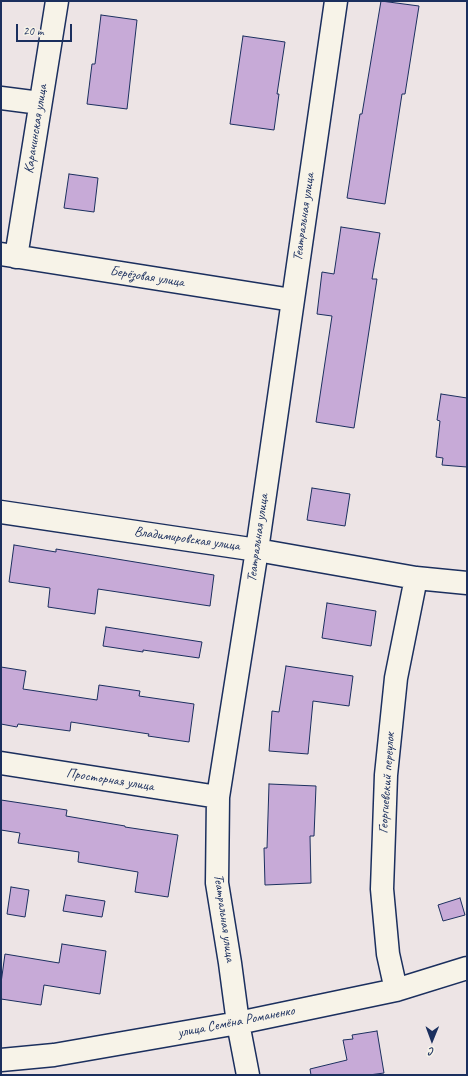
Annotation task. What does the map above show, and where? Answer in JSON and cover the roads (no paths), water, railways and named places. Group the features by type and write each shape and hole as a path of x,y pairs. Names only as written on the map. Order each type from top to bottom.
{"street":[{"name":"Карачинская улица","path":"9,256 40,104 57,1"},
{"name":"Театральная улица","path":"248,1075 238,1023 217,883 218,797 257,550 336,1"},
{"path":"1,98 40,104"},
{"name":"Берёзовая улица","path":"9,256 292,300"},
{"name":"Владимировская улица","path":"1,512 257,550 416,578 467,583"},
{"name":"Георгиевский переулок","path":"396,990 388,954 382,889 386,775 396,678 416,578"},
{"name":"Просторная улица","path":"1,763 218,797"},
{"name":"улица Семёна Романенко","path":"1,1060 54,1055 238,1023 396,990 467,968"}]}
